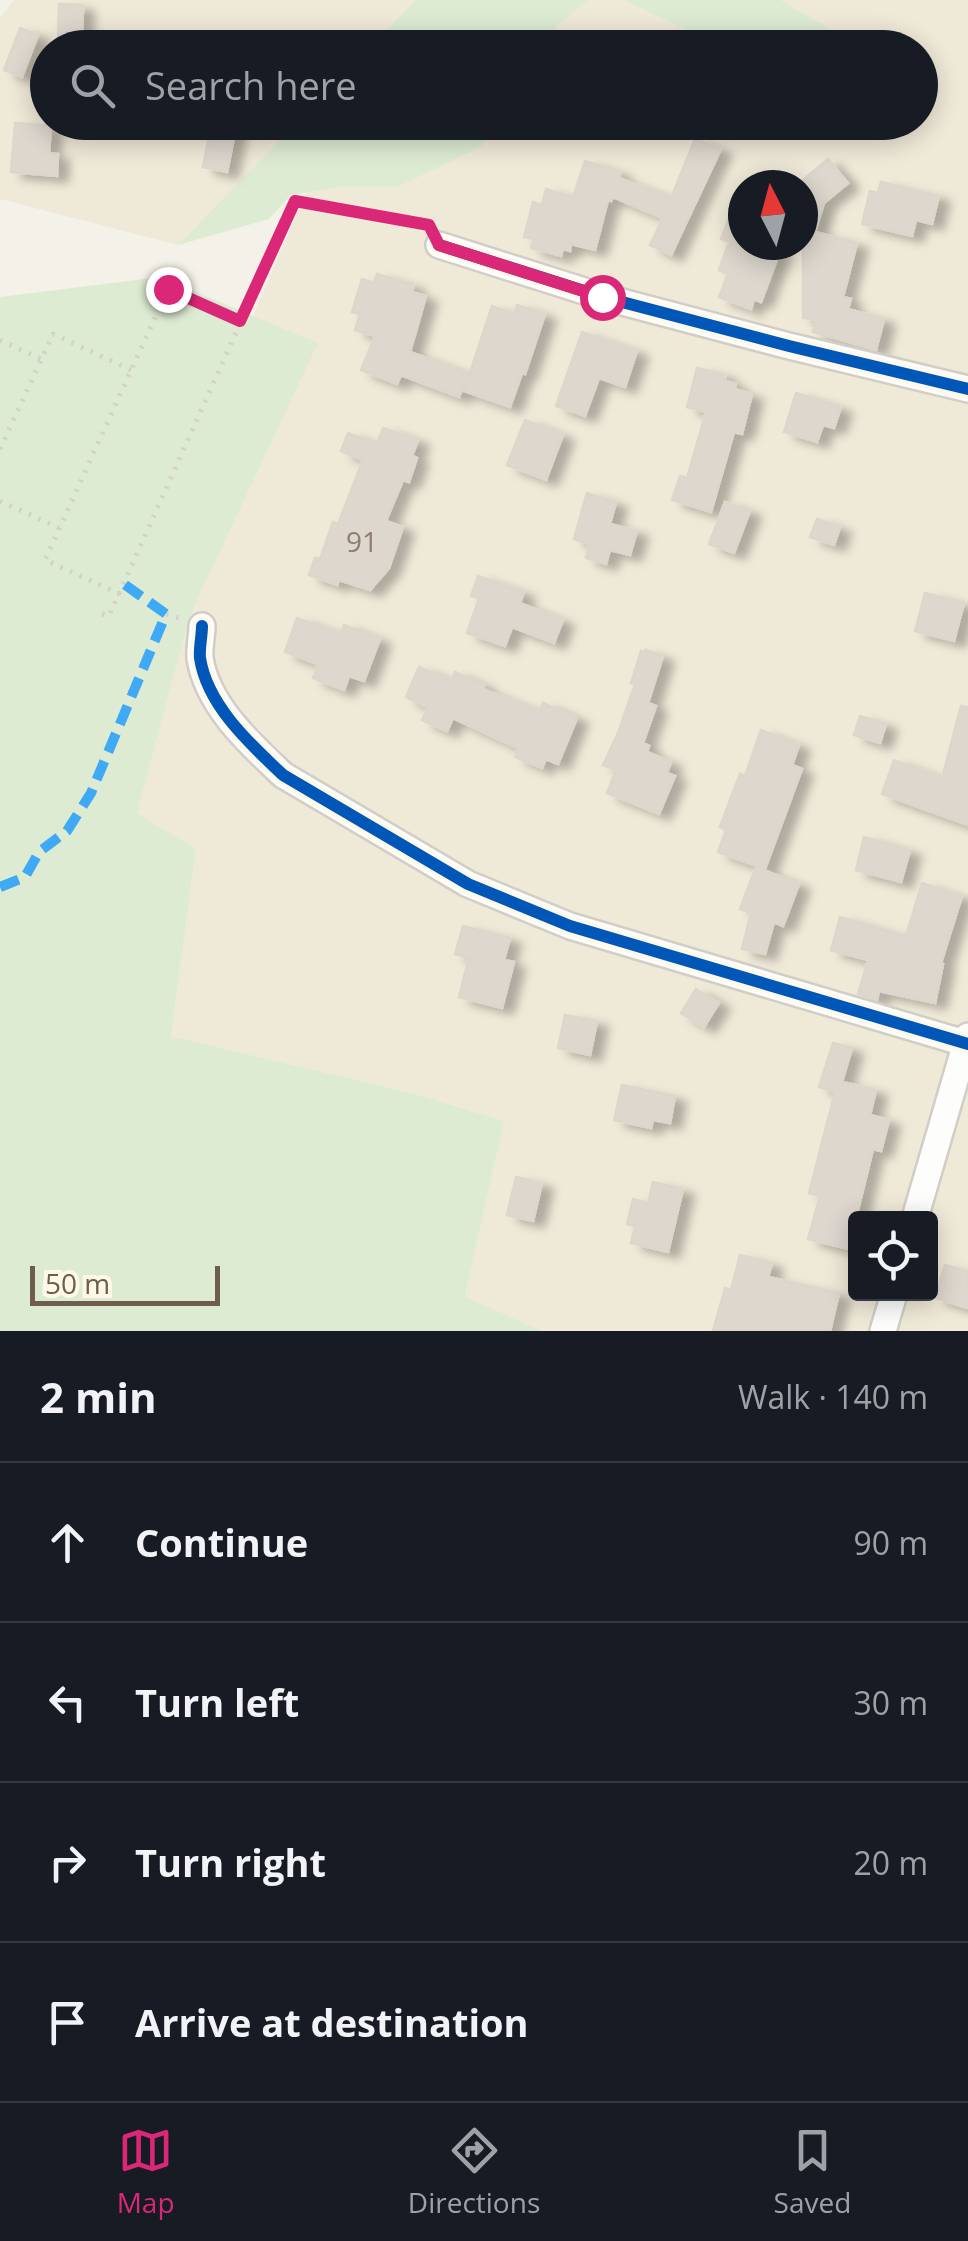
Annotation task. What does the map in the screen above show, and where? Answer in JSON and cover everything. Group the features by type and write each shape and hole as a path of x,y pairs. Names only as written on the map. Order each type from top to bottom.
{"street":[{"path":"439,245 636,306 968,389"},
{"path":"202,626 200,656 208,685 229,718 257,750 283,775 468,884 570,926 967,1041 917,1211"},
{"path":"883,1331 892,1301"}],"path":[{"path":"102,614 109,616 120,594 295,201 429,225 439,245"},
{"path":"120,594 44,560 168,289 240,321"},
{"path":"0,449 53,334 131,370"},
{"path":"0,340 42,359"},
{"path":"0,501 59,528"}],"shaded area":[{"path":"14,0 416,0 387,30 30,30 30,140 280,140 178,245 0,199 0,18"},
{"path":"589,0 624,0 686,30 555,30"},
{"path":"781,0 968,0 968,1331 542,1331 465,1298 504,1121 415,1094 171,1036 196,849 137,813 197,600 317,343 253,316 306,192 340,187 482,146 486,140 938,140 938,30 830,30"}],"green space":[{"path":"416,0 589,0 555,30 387,30"},
{"path":"624,0 781,0 831,30 686,30"},
{"path":"280,140 486,140 482,146 397,187 340,187 291,195 269,219 178,245"},
{"path":"160,277 318,343 197,600 137,813 196,849 171,1036 415,1094 504,1121 465,1297 542,1331 0,1331 0,297"}],"building":[{"path":"59,4 83,5 82,30 58,30"},
{"path":"20,28 30,32 30,56 22,77 4,70"},
{"path":"15,123 30,124 30,140 50,140 49,153 58,154 57,176 11,172"},
{"path":"208,140 233,140 227,172 203,167"},
{"path":"695,140 721,149 671,255 650,245 663,218 613,197 608,200 595,250 571,244 570,251 563,249 561,256 531,248 534,239 524,237 533,202 542,205 546,189 573,197 585,161 620,172 619,178 671,198"},
{"path":"828,159 848,183 824,203 818,222 818,170 815,170"},
{"path":"881,182 939,196 932,224 916,220 912,236 862,224 870,191 878,193"},
{"path":"728,220 728,242 721,239"},
{"path":"818,233 857,243 843,297 851,299 848,309 884,319 876,350 813,332 816,320 803,318 803,260 818,260"},
{"path":"728,245 728,260 777,260 761,302 754,299 751,309 719,297 728,274 719,270"},
{"path":"377,274 414,285 412,292 426,296 410,352 468,374 459,397 401,375 397,384 361,370 375,336 355,330 360,314 352,312 362,279 374,283"},
{"path":"517,305 545,314 510,407 464,391 492,306 514,314"},
{"path":"582,332 637,351 625,387 599,378 585,416 556,406"},
{"path":"697,368 726,375 725,381 736,384 735,389 752,394 742,434 734,432 711,512 672,500 680,476 687,478 706,412 687,407"},
{"path":"796,393 841,407 834,428 823,425 817,442 784,432"},
{"path":"525,420 563,435 546,480 507,465"},
{"path":"383,428 418,440 409,482 403,480 386,521 403,527 389,568 370,590 339,580 337,585 309,575 315,558 320,559 333,522 338,524 363,460 341,451 348,433 377,444"},
{"path":"587,493 616,502 610,524 637,531 630,555 610,550 606,564 586,558 590,544 574,539"},
{"path":"725,502 750,511 734,553 709,544"},
{"path":"817,519 840,527 834,545 810,537"},
{"path":"478,576 524,592 520,603 563,620 554,643 512,627 505,646 467,633 479,598 471,596"},
{"path":"925,593 964,603 954,641 915,631"},
{"path":"297,618 341,634 344,625 380,639 364,681 349,676 344,690 313,678 318,664 285,652"},
{"path":"641,651 663,656 648,703 656,706 643,743 649,746 647,752 671,762 667,773 675,776 659,814 607,793 616,770 603,765 635,684 631,683"},
{"path":"419,667 451,681 455,672 484,685 483,689 539,712 543,703 577,718 558,764 546,759 542,768 515,757 518,748 453,718 447,731 422,720 428,707 406,697"},
{"path":"961,706 968,707 968,825 882,794 894,760 942,778"},
{"path":"860,716 886,724 880,743 854,735"},
{"path":"761,730 799,745 792,765 802,769 765,869 718,852 726,830 720,827 740,774 745,776"},
{"path":"864,837 910,850 901,882 856,870"},
{"path":"756,867 799,884 783,926 774,922 765,954 742,949 751,913 740,909"},
{"path":"922,883 962,896 941,963 935,1003 879,991 877,1000 858,994 868,960 831,950 840,917 906,936"},
{"path":"463,926 510,938 504,960 514,962 502,1008 459,997 469,957 455,954"},
{"path":"696,989 719,1003 704,1027 681,1013"},
{"path":"565,1015 597,1021 590,1055 558,1048"},
{"path":"833,1043 852,1048 842,1082 876,1090 870,1115 889,1120 881,1151 873,1149 858,1211 848,1211 848,1249 808,1239 820,1196 809,1193 835,1092 819,1087"},
{"path":"622,1085 675,1096 670,1123 653,1120 651,1128 614,1120"},
{"path":"516,1177 542,1183 533,1221 507,1215"},
{"path":"653,1182 683,1189 668,1252 631,1243 635,1226 627,1224 633,1199 648,1203"},
{"path":"740,1255 772,1263 768,1277 839,1293 830,1331 713,1331 725,1288 731,1290"},
{"path":"945,1265 968,1271 968,1308 938,1299"}],"marked path":[{"path":"0,887 25,877 39,852 67,831 91,793 166,614 124,584"}],"cycle path":[{"path":"439,245 603,297 968,389"},
{"path":"202,626 200,658 211,692 257,750 283,775 468,884 570,926 968,1044"}],"route":[{"path":"168,289 240,321 295,201 429,225 439,245 602,297"}]}
